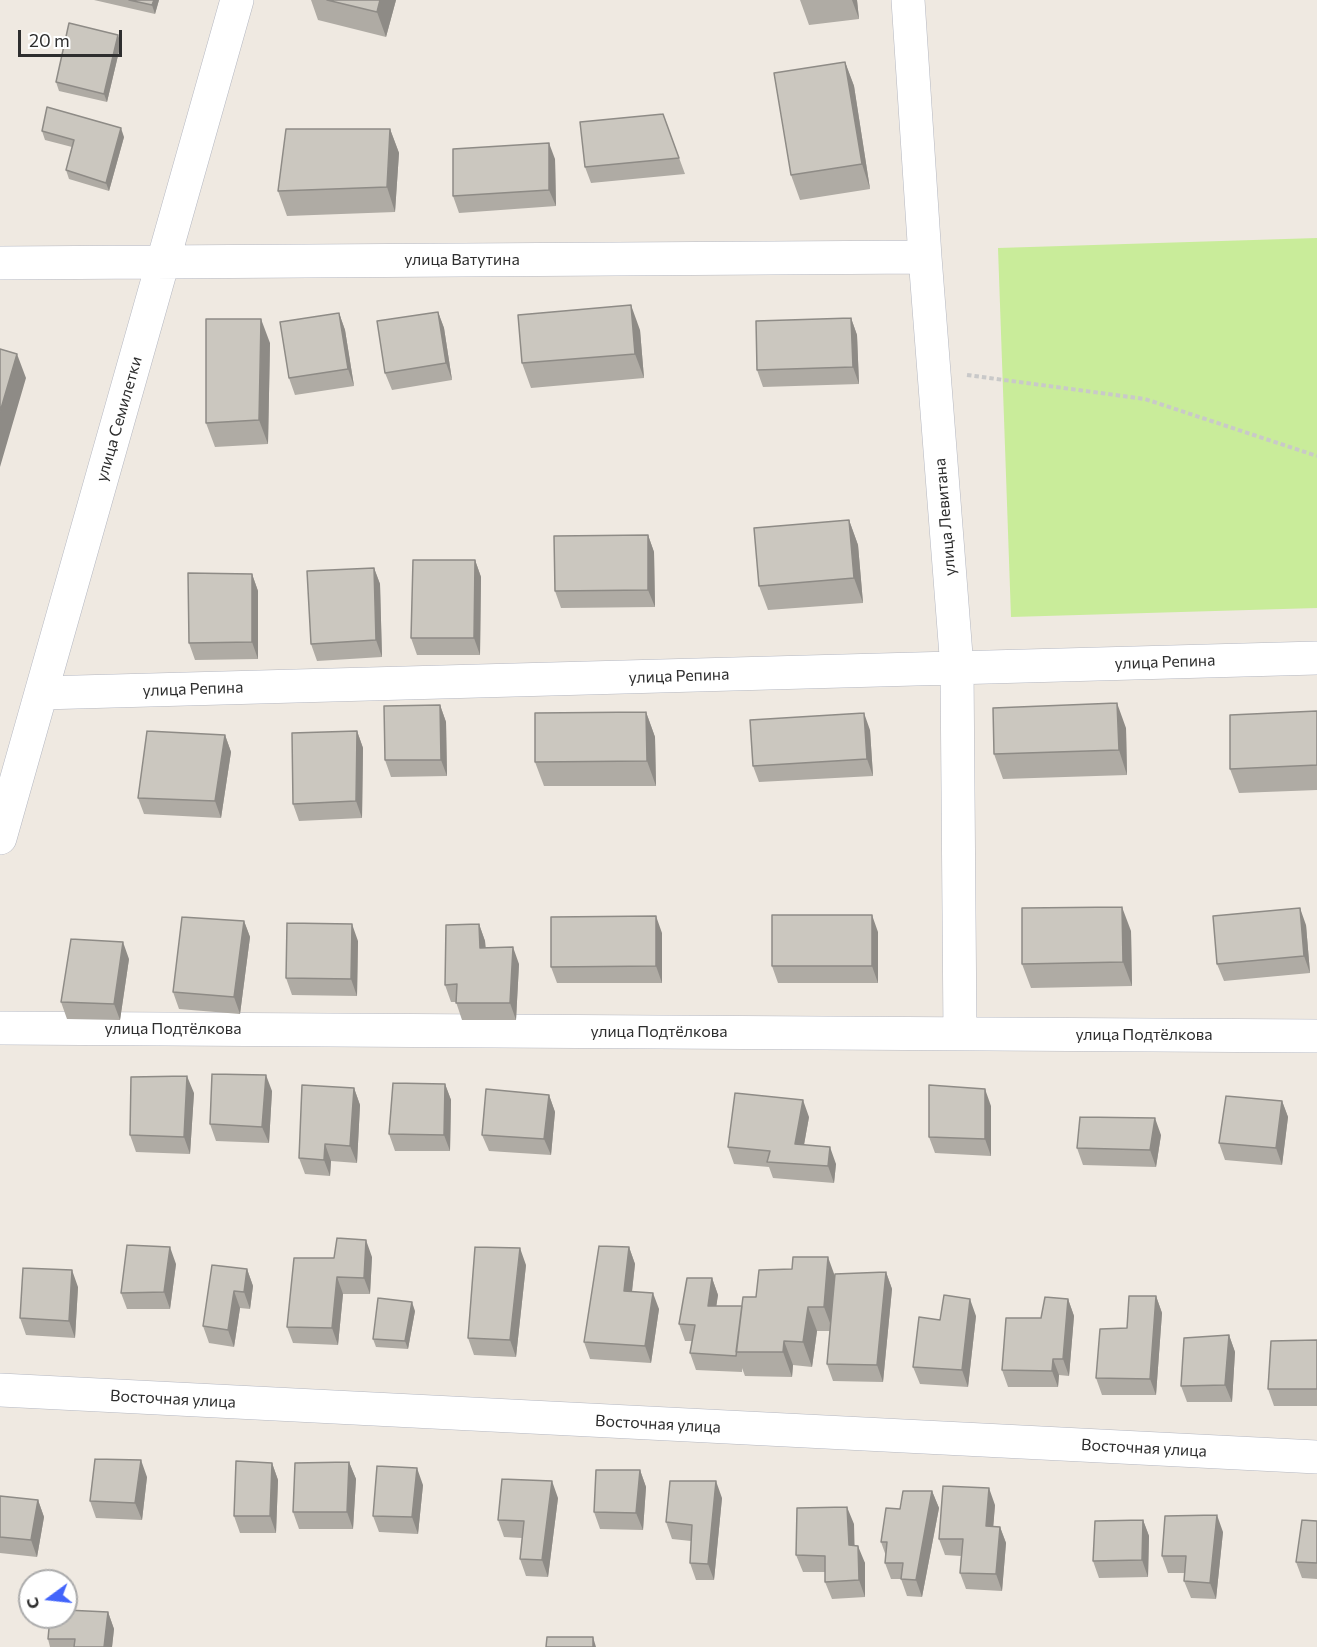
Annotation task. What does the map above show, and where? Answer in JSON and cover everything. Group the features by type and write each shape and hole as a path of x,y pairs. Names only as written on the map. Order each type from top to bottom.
{"street":[{"name":"улица Семилетки","path":"0,838 237,0"},
{"name":"улица Левитана","path":"908,0 925,257 957,668 960,1034"},
{"name":"улица Ватутина","path":"0,263 925,257"},
{"name":"улица Репина","path":"41,693 1317,658"},
{"name":"улица Подтёлкова","path":"0,1028 1317,1036"},
{"name":"Восточная улица","path":"0,1390 1317,1457"}],"path":[{"path":"934,370 1144,399 1317,456"}],"green space":[{"path":"1317,238 1317,608 1011,617 998,248"}],"building":[{"path":"129,0 154,0 152,5"},
{"path":"327,0 380,0 377,12"},
{"path":"69,23 118,35 104,94 56,82"},
{"path":"845,62 862,164 791,175 774,73"},
{"path":"47,107 121,128 106,183 66,170 74,140 42,131"},
{"path":"663,114 679,158 585,167 580,122"},
{"path":"286,129 390,129 387,187 278,191"},
{"path":"549,143 549,190 453,196 453,149"},
{"path":"631,305 635,354 522,363 518,315"},
{"path":"438,312 446,363 385,373 377,321"},
{"path":"339,313 348,369 289,378 280,322"},
{"path":"851,318 853,367 757,370 756,321"},
{"path":"206,319 261,319 259,420 206,423"},
{"path":"0,349 17,354 0,412"},
{"path":"849,520 854,578 759,586 754,528"},
{"path":"648,535 648,590 555,591 554,536"},
{"path":"413,560 475,560 474,638 411,638"},
{"path":"374,568 376,640 311,644 307,571"},
{"path":"188,573 252,574 252,642 189,643"},
{"path":"1117,703 1119,750 994,754 993,708"},
{"path":"440,705 441,760 385,760 384,706"},
{"path":"1317,711 1317,765 1230,769 1230,715"},
{"path":"646,712 647,761 535,762 535,713"},
{"path":"864,713 867,759 753,766 750,720"},
{"path":"147,731 225,735 215,801 138,798"},
{"path":"357,731 356,801 293,804 292,733"},
{"path":"1122,907 1123,962 1022,964 1022,908"},
{"path":"1300,908 1304,956 1217,964 1213,916"},
{"path":"772,915 872,915 872,966 772,966"},
{"path":"656,916 656,966 551,967 551,917"},
{"path":"182,917 244,921 234,997 173,992"},
{"path":"287,923 352,924 351,979 286,978"},
{"path":"479,924 480,948 513,947 510,1003 456,1003 457,984 445,985 446,925"},
{"path":"71,939 123,942 114,1004 61,1002"},
{"path":"212,1074 266,1075 262,1127 210,1124"},
{"path":"187,1076 184,1137 130,1135 131,1077"},
{"path":"393,1083 445,1084 444,1135 389,1134"},
{"path":"302,1085 354,1088 350,1146 325,1144 324,1160 299,1158"},
{"path":"929,1085 985,1089 985,1139 929,1137"},
{"path":"486,1089 549,1095 544,1139 482,1135"},
{"path":"735,1093 803,1100 795,1144 830,1147 828,1166 767,1162 770,1151 728,1147"},
{"path":"1226,1096 1282,1101 1276,1148 1219,1143"},
{"path":"1080,1117 1155,1118 1150,1150 1077,1148"},
{"path":"337,1238 366,1240 364,1278 337,1277 332,1328 287,1327 294,1258 334,1258"},
{"path":"127,1245 170,1247 164,1292 121,1293"},
{"path":"599,1246 629,1247 624,1291 653,1293 645,1346 584,1342"},
{"path":"475,1247 520,1248 510,1340 468,1338"},
{"path":"793,1257 828,1257 824,1307 808,1307 803,1342 784,1341 783,1352 736,1352 743,1297 756,1297 759,1270 792,1269"},
{"path":"212,1265 247,1269 244,1292 234,1291 228,1330 203,1326"},
{"path":"23,1268 72,1270 69,1321 20,1318"},
{"path":"886,1272 877,1365 827,1364 835,1274"},
{"path":"687,1278 712,1278 708,1306 742,1306 736,1356 690,1353 695,1325 679,1324"},
{"path":"944,1295 970,1299 962,1370 913,1367 919,1317 940,1320"},
{"path":"1129,1296 1156,1296 1150,1379 1096,1378 1100,1329 1127,1328"},
{"path":"1045,1297 1068,1299 1063,1359 1053,1359 1052,1371 1002,1370 1006,1318 1041,1318"},
{"path":"378,1298 412,1302 405,1341 373,1339"},
{"path":"1229,1335 1225,1385 1181,1386 1184,1338"},
{"path":"1317,1340 1317,1389 1268,1389 1271,1341"},
{"path":"95,1459 141,1460 135,1503 90,1501"},
{"path":"236,1461 272,1463 270,1516 234,1516"},
{"path":"349,1462 347,1512 293,1512 295,1463"},
{"path":"377,1466 417,1468 412,1517 373,1516"},
{"path":"596,1470 640,1470 636,1513 594,1512"},
{"path":"502,1479 552,1481 542,1560 520,1559 524,1521 498,1520"},
{"path":"670,1481 716,1481 708,1564 690,1563 692,1525 666,1522"},
{"path":"943,1486 989,1488 986,1526 1000,1527 996,1574 960,1573 963,1539 939,1539"},
{"path":"903,1491 932,1491 916,1580 901,1579 903,1563 885,1563 887,1542 881,1542 886,1508 900,1509"},
{"path":"0,1496 38,1500 31,1540 0,1537"},
{"path":"847,1507 849,1545 858,1546 859,1580 825,1582 825,1556 796,1555 797,1508"},
{"path":"1217,1515 1210,1583 1184,1581 1186,1556 1162,1556 1165,1516"},
{"path":"1143,1520 1142,1560 1093,1561 1095,1521"},
{"path":"1302,1520 1317,1521 1317,1563 1296,1562"},
{"path":"78,1611 108,1612 104,1647 74,1647 75,1639 48,1639 49,1629 78,1629"},
{"path":"547,1637 593,1637 593,1647 546,1647"}]}
